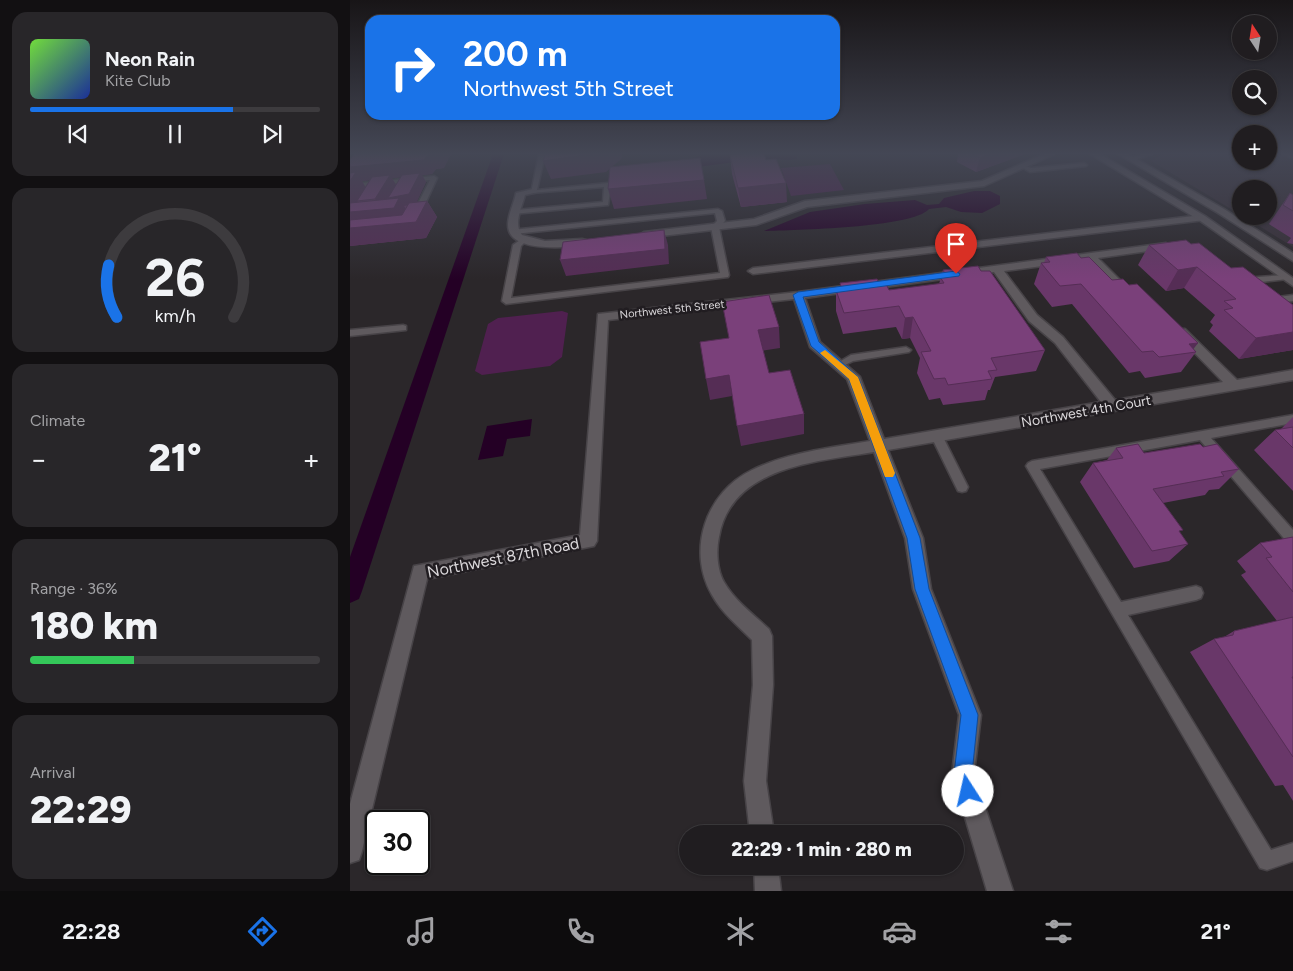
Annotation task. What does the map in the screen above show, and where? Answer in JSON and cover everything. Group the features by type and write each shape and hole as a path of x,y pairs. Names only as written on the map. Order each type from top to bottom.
{"street":[{"path":"520,196 514,232 523,240 550,244 592,240"},
{"path":"630,236 756,222 812,203 876,196"},
{"path":"1164,196 1202,218 1290,278"},
{"path":"1194,196 1293,258"},
{"path":"754,271 1202,218"},
{"name":"Northwest 5th Street","path":"602,317 798,295 1177,246"},
{"path":"1090,256 1128,294 1137,298"},
{"path":"996,268 1033,318 1060,340 1113,407"},
{"path":"1240,278 1281,311"},
{"path":"798,295 814,344 853,377 914,538 922,589 970,715 963,774 1000,891"},
{"name":"Northwest 87th Road","path":"350,851 420,572 588,541 602,317"},
{"path":"1175,326 1234,385"},
{"name":"Northwest 4th Court","path":"761,825 755,781 763,685 762,636 733,606 715,582 708,559 710,532 720,508 740,484 759,473 792,462 1293,375"},
{"path":"767,875 768,891"}],"lane":[{"path":"412,222 415,210 424,196"},
{"path":"516,212 606,204 607,196"},
{"path":"514,232 718,211 721,221 716,227 725,275 506,301 517,245 523,240"},
{"path":"1240,278 1290,278"},
{"path":"1263,296 1293,298"},
{"path":"350,333 403,328"},
{"path":"839,365 851,358 906,350"},
{"path":"1293,419 1032,466 1267,861 1293,852"},
{"path":"1202,435 1293,539"},
{"path":"937,436 962,487"},
{"path":"1118,610 1196,593"}],"shaded area":[{"path":"954,196 999,196 1000,204 982,213 961,212 946,207 929,209 919,215 877,224 825,229 764,231 810,212 865,204 915,200 927,205 939,204 944,198"},
{"path":"1209,196 1232,196 1232,210"},
{"path":"1277,196 1293,196 1293,247 1258,225 1277,225"},
{"path":"562,311 568,313 562,357 550,366 482,375 475,371 488,324 498,318"},
{"path":"532,419 530,436 507,439 503,456 478,460 487,426"}],"building":[{"path":"360,196 377,196 375,199 357,201"},
{"path":"1288,196 1293,196 1293,211 1283,205"},
{"path":"399,198 394,208 350,212 350,203"},
{"path":"427,201 416,222 350,228 350,220 402,215 409,203"},
{"path":"664,230 665,249 560,260 563,242"},
{"path":"1186,240 1191,244 1199,243 1231,268 1243,267 1293,305 1293,332 1256,338 1224,310 1233,308 1224,301 1236,299 1197,267 1178,270 1149,245"},
{"path":"1077,253 1081,258 1089,257 1112,280 1123,279 1129,285 1137,284 1198,343 1189,344 1196,352 1159,357 1153,351 1142,352 1081,284 1060,286 1041,263 1050,262 1046,257"},
{"path":"978,266 981,271 990,271 1045,350 991,358 997,370 988,371 992,379 948,385 945,378 934,379 921,352 931,351 913,317 905,318 899,306 844,313 836,290 842,290 840,283 877,279 880,285 886,284 889,290 944,283 940,277 947,277 943,270"},
{"path":"769,295 779,327 758,330 769,373 790,370 804,414 737,426 729,375 706,379 700,342 729,338 722,302"},
{"path":"1293,427 1293,448 1275,430"},
{"path":"1138,444 1144,453 1200,444 1203,447 1217,444 1239,469 1221,472 1224,476 1153,489 1183,530 1179,531 1188,544 1152,551 1093,463 1123,458 1116,448"},
{"path":"1293,537 1293,592 1266,558 1272,557 1260,543"},
{"path":"1293,617 1293,757 1214,639 1233,635 1234,631"}],"waterway":[{"path":"350,591 485,196"}],"slow traffic":[{"path":"825,353 853,377 889,473"}],"route":[{"path":"956,274 798,295 814,344 853,377 914,538 922,589 970,715 963,774 968,791"}]}
